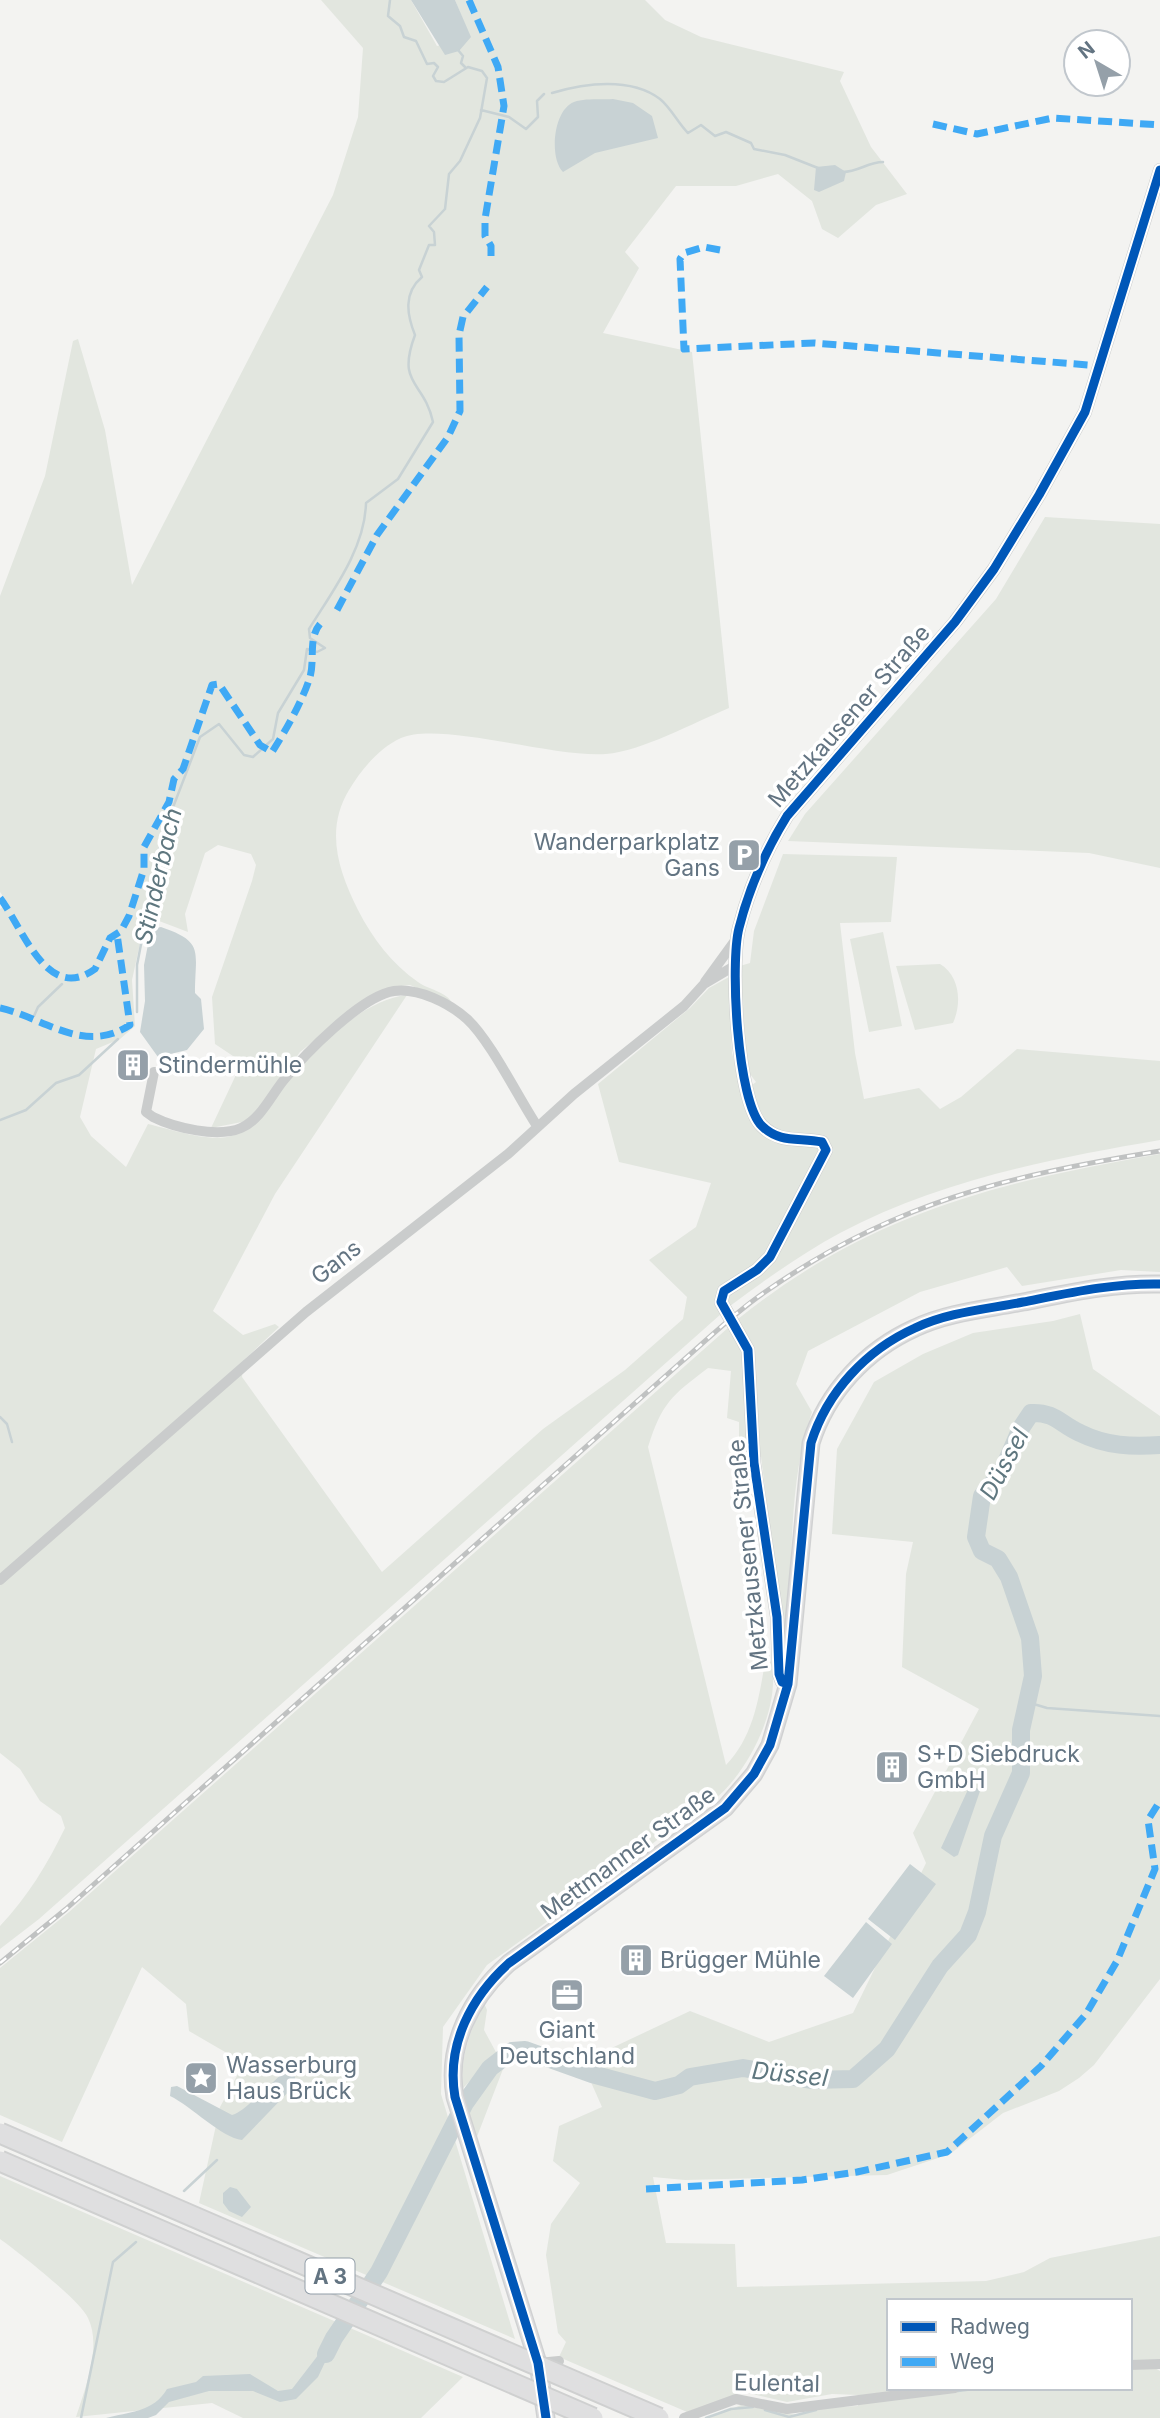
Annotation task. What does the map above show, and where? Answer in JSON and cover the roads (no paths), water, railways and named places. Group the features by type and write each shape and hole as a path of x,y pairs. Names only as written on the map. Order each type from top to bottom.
{"highway":[{"name":"A 3","path":"0,2133 659,2418"},
{"name":"A 3","path":"0,2161 593,2418"}],"main road":[{"name":"Mettmanner Straße","path":"546,2418 538,2363 464,2133 455,2097 454,2067 459,2035 469,2010 484,1988 509,1963 725,1808 754,1774 770,1745 788,1684 811,1443 819,1418 839,1387 884,1347 928,1323 1082,1289 1127,1283 1160,1284"}],"street":[{"name":"Metzkausener Straße","path":"788,1684 782,1682 779,1674 777,1617 754,1463 748,1350 721,1302 724,1291 757,1270 769,1257 826,1150 822,1142 789,1140 775,1135 759,1123 750,1109 743,1075 736,965 738,937 767,851 787,816 975,597 1063,453 1085,412 1160,170"},
{"name":"Gans","path":"0,1580 306,1312 508,1154 537,1126 653,1032 704,984 738,937"},
{"name":"Gans","path":"704,984 736,965"},
{"path":"154,1072 146,1112 153,1117 215,1132 240,1129 257,1117 293,1069 332,1032 377,997 407,991 437,1000 468,1021 537,1126"},
{"path":"538,2363 559,2361"},
{"path":"1132,2365 1160,2364"},
{"name":"Eulental","path":"684,2418 736,2399 787,2409 939,2390"}],"waterway":[{"name":"Stinderbach","path":"137,1012 137,965 162,836 200,737 219,724 244,755 253,757 273,739 278,713 304,670 307,649 317,652 325,648 310,638 309,629 354,553 360,537 366,503 398,479 433,422 429,408 410,374 410,352 415,335 410,320 409,297 422,277 419,270 429,245 435,245 434,232 429,226 445,209 449,174 460,161 480,118 487,78 482,71 468,67 444,82 436,81 433,76 438,67 434,63 427,64 416,41 404,37 400,26 388,16 390,0"},
{"path":"458,50 463,56 461,63 465,67"},
{"path":"552,93 593,85 636,87 660,99 688,133 701,125 715,136 726,132 751,143 754,149 785,155 818,168"},
{"path":"481,110 509,117 526,129 538,117 537,101 544,94"},
{"path":"843,172 883,162"},
{"path":"34,1016 38,1007 62,984"},
{"name":"Stinderbach","path":"0,1120 26,1110 56,1083 79,1075 118,1039"},
{"name":"Düssel","path":"326,2354 379,2272 465,2103 490,2068 512,2051 525,2050 592,2074 655,2091 679,2085 690,2077 743,2068 811,2080 853,2079 887,2049 940,1966 968,1935 977,1912 993,1836 1021,1773 1021,1730 1033,1676 1030,1638 1009,1577 998,1559 982,1551 976,1537 982,1496 1002,1472 1021,1428 1031,1413 1046,1414 1100,1441 1129,1446 1160,1445"},
{"path":"0,1417 7,1424 12,1442"},
{"path":"1027,1702 1047,1708 1160,1716"},
{"path":"293,2075 302,2064"},
{"path":"184,2191 217,2160"},
{"path":"81,2418 113,2262 136,2242"},
{"path":"958,2391 966,2390"},
{"path":"706,2418 731,2409 753,2407"},
{"path":"765,2410 789,2417 816,2410"}],"railway":[{"path":"0,1963 66,1909 721,1327 765,1292 813,1261 906,1214 1002,1183 1160,1151"}],"place":[{"name":"Wanderparkplatz Gans","path":"744,855"},
{"name":"Stindermühle","path":"133,1065"},
{"name":"S+D Siebdruck GmbH","path":"892,1767"},
{"name":"Brügger Mühle","path":"636,1960"},
{"name":"Giant Deutschland","path":"567,1995"},
{"name":"Wasserburg Haus Brück","path":"201,2078"}]}
